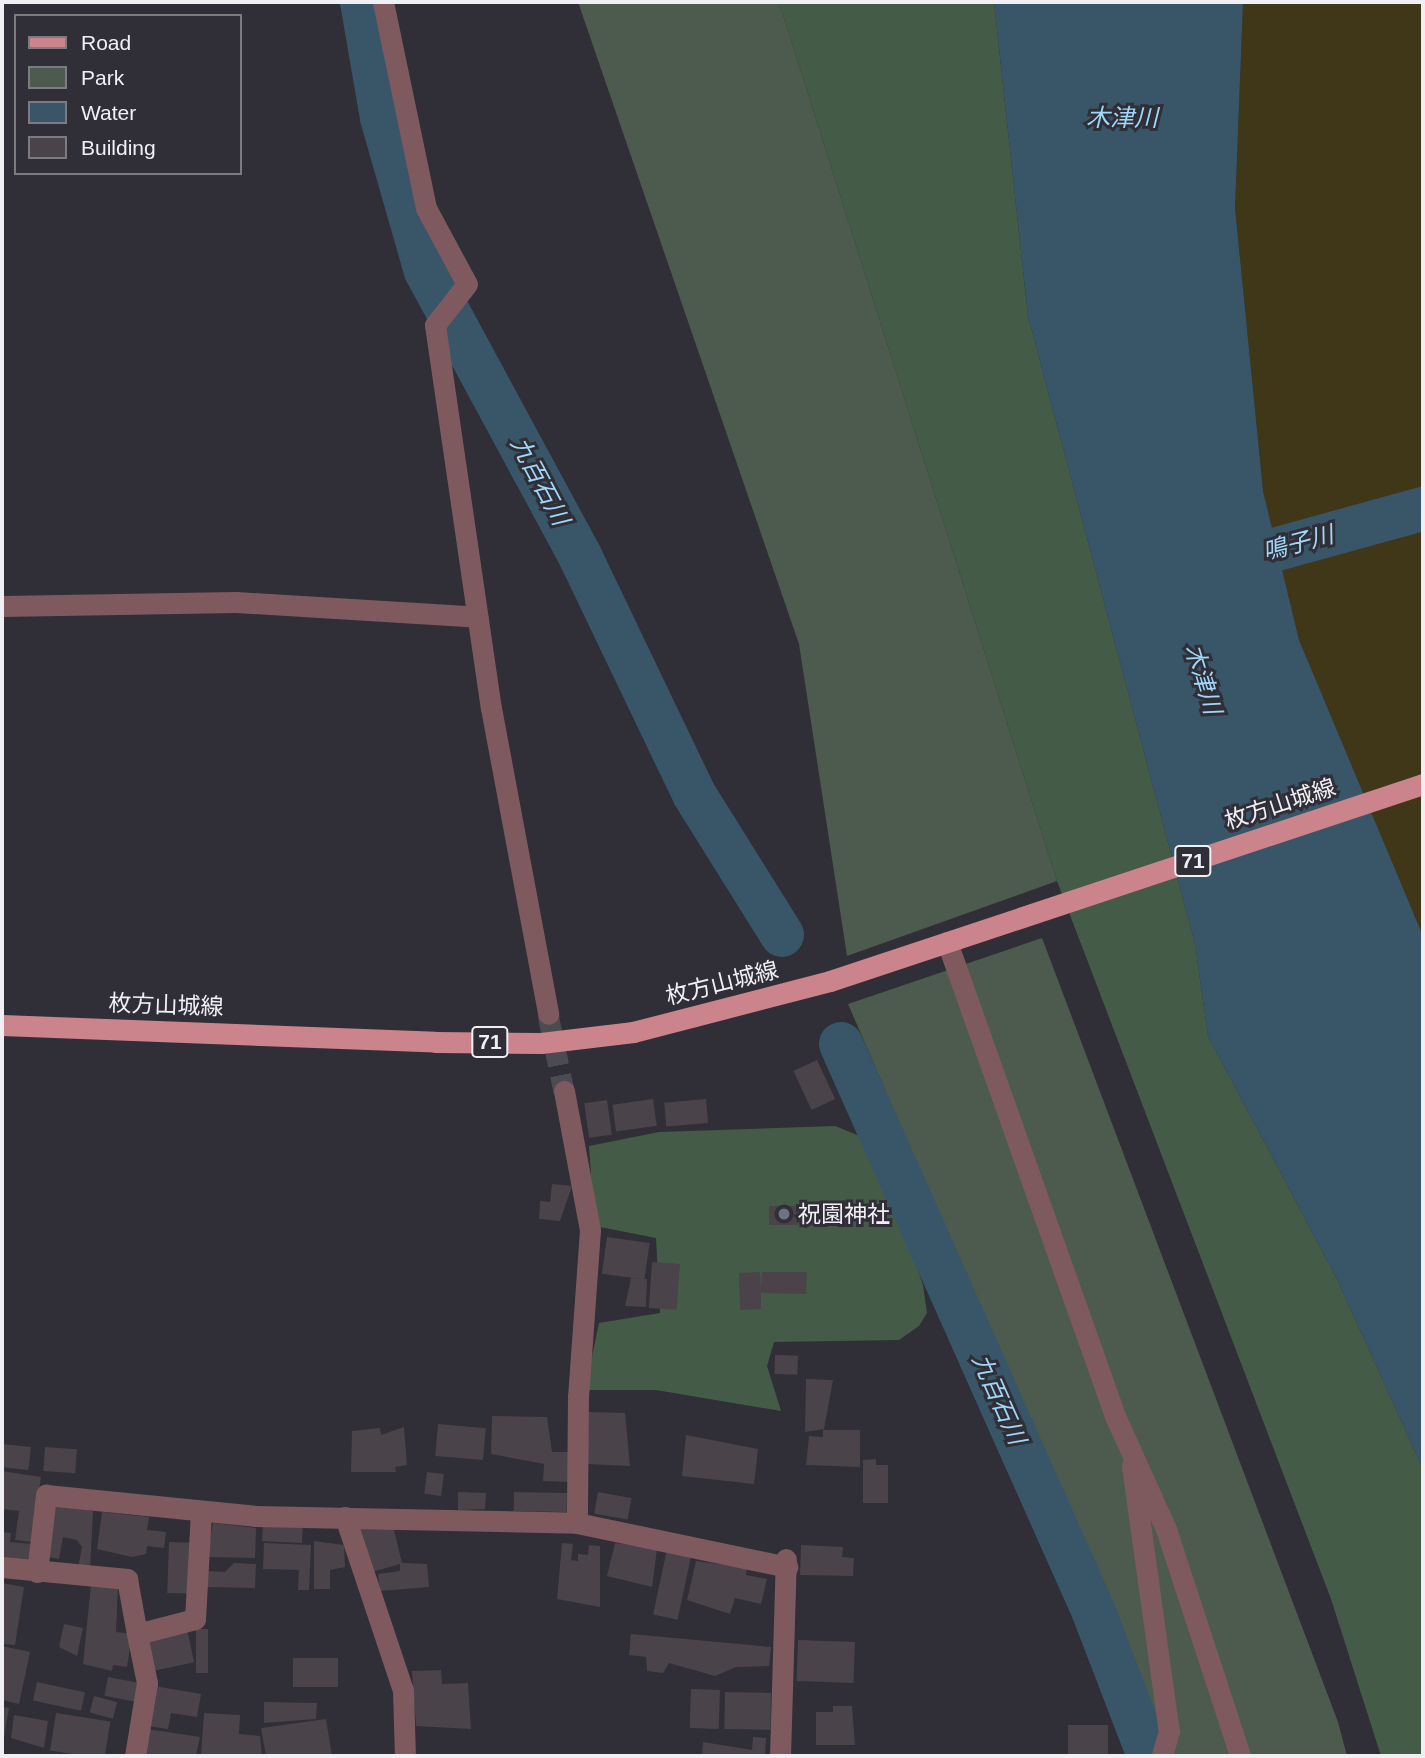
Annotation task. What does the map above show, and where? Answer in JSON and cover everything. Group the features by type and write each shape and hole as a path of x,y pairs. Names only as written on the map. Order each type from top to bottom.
{"main road":[{"name":"枚方山城線","path":"2,1025 541,1043 724,1013 955,940 1423,784"}],"street":[{"path":"383,2 426,208 467,284 435,325 478,617 548,1014"},
{"path":"2,606 236,602 478,617"},
{"path":"955,940 1132,1457 1166,1529 1240,1756"},
{"path":"564,1091 590,1230 578,1396 577,1523"},
{"path":"1132,1457 1169,1731 1162,1756"},
{"path":"37,1572 46,1495 201,1513 577,1523 787,1563 780,1756"},
{"path":"137,1634 195,1619 201,1513"},
{"path":"345,1517 403,1690 405,1756"},
{"path":"2,1567 127,1579 147,1683 135,1756"}],"green space":[{"path":"578,2 779,2 1057,881 847,956 799,644"},
{"path":"779,2 994,2 1028,316 1195,944 1208,1036 1336,1277 1423,1469 1423,1756 1381,1756 1331,1599 1057,881"},
{"path":"1042,938 1338,1722 1347,1756 1174,1756 848,1004"},
{"path":"835,1126 867,1139 882,1164 923,1285 927,1313 919,1326 899,1340 774,1342 767,1366 781,1411 656,1390 585,1390 599,1323 660,1313 656,1238 600,1227 594,1219 589,1146 659,1132"}],"sand":[{"path":"1243,2 1423,2 1423,936 1299,640 1263,491 1235,208"}],"water":[{"name":"木津川","path":"994,2 1243,2 1235,208 1263,491 1299,640 1423,936 1423,1469 1336,1277 1208,1036 1195,944 1028,316"}],"building":[{"path":"817,1060 835,1099 812,1110 793,1071"},
{"path":"653,1099 657,1126 616,1131 612,1105"},
{"path":"706,1099 708,1123 666,1127 664,1103"},
{"path":"607,1100 612,1135 589,1138 584,1103"},
{"path":"552,1184 572,1186 560,1221 539,1219 540,1201 550,1202"},
{"path":"769,1206 798,1206 798,1225 769,1225"},
{"path":"607,1237 650,1243 644,1280 602,1274"},
{"path":"652,1262 680,1264 677,1310 649,1308"},
{"path":"760,1272 761,1290 762,1272 807,1272 806,1294 761,1293 761,1309 740,1310 739,1273"},
{"path":"631,1278 647,1279 646,1307 625,1306"},
{"path":"775,1355 798,1356 797,1375 774,1374"},
{"path":"806,1379 833,1380 824,1429 805,1432"},
{"path":"589,1412 625,1413 630,1466 587,1464"},
{"path":"492,1416 547,1417 552,1452 569,1452 569,1482 543,1481 544,1464 491,1454"},
{"path":"438,1424 486,1428 483,1460 435,1456"},
{"path":"404,1427 407,1465 395,1467 396,1472 351,1472 352,1431 380,1428 381,1435"},
{"path":"823,1430 860,1430 860,1467 806,1465 809,1436 823,1437"},
{"path":"686,1435 758,1449 754,1484 682,1476"},
{"path":"2,1444 31,1447 28,1470 2,1467"},
{"path":"45,1447 77,1449 75,1473 43,1471"},
{"path":"876,1459 876,1465 888,1465 888,1503 863,1503 863,1460"},
{"path":"2,1471 41,1477 32,1542 15,1540 19,1511 2,1509"},
{"path":"427,1472 444,1474 441,1496 424,1494"},
{"path":"458,1492 486,1493 485,1509 458,1510"},
{"path":"514,1492 567,1493 567,1512 514,1511"},
{"path":"598,1492 631,1498 628,1520 594,1514"},
{"path":"53,1503 93,1511 90,1570 78,1568 82,1547 77,1540 63,1537 59,1559 43,1556"},
{"path":"102,1512 149,1517 147,1530 166,1532 164,1548 147,1546 146,1554 132,1557 97,1549"},
{"path":"213,1523 256,1528 255,1558 207,1557"},
{"path":"263,1523 303,1525 302,1543 262,1541"},
{"path":"359,1525 393,1526 402,1563 427,1564 429,1587 380,1591 378,1574 400,1571 400,1564 368,1573"},
{"path":"2,1532 11,1533 10,1542 32,1544 30,1563 2,1560"},
{"path":"314,1541 344,1545 345,1567 330,1570 330,1589 314,1589"},
{"path":"169,1542 194,1543 192,1594 167,1593"},
{"path":"264,1543 311,1545 309,1590 298,1590 299,1570 263,1569"},
{"path":"562,1543 573,1544 571,1560 578,1561 578,1554 588,1555 589,1545 600,1546 600,1607 557,1599"},
{"path":"615,1543 657,1549 652,1587 607,1576"},
{"path":"801,1545 843,1547 842,1557 854,1558 853,1576 800,1575"},
{"path":"667,1549 691,1554 678,1620 653,1615"},
{"path":"696,1561 747,1568 746,1575 767,1579 761,1604 735,1598 730,1614 687,1600"},
{"path":"234,1563 256,1564 255,1588 206,1587 207,1571 225,1572"},
{"path":"2,1583 24,1587 15,1645 2,1644"},
{"path":"91,1585 118,1588 116,1632 132,1634 127,1667 113,1665 112,1671 83,1664"},
{"path":"64,1624 83,1628 77,1656 59,1647"},
{"path":"187,1629 194,1662 151,1671 144,1638"},
{"path":"196,1629 208,1629 208,1673 196,1673"},
{"path":"631,1634 771,1647 769,1666 736,1667 715,1676 669,1663 663,1673 647,1671 646,1657 629,1655"},
{"path":"798,1640 855,1642 854,1683 797,1681"},
{"path":"2,1646 30,1652 19,1704 2,1700"},
{"path":"293,1658 338,1658 338,1687 293,1687"},
{"path":"441,1670 442,1684 468,1683 471,1729 416,1726 412,1671"},
{"path":"108,1677 140,1683 137,1702 104,1696"},
{"path":"37,1682 85,1692 81,1711 33,1701"},
{"path":"154,1686 201,1694 197,1717 171,1713 168,1729 147,1726"},
{"path":"691,1689 720,1690 719,1729 690,1728"},
{"path":"725,1692 771,1693 770,1730 724,1729"},
{"path":"94,1696 117,1702 113,1719 90,1712"},
{"path":"264,1702 317,1703 316,1719 264,1723"},
{"path":"833,1706 852,1706 855,1745 816,1745 816,1712 833,1712"},
{"path":"2,1707 9,1708 3,1743 2,1742"},
{"path":"56,1713 110,1722 105,1756 50,1751"},
{"path":"204,1713 240,1715 239,1734 260,1736 262,1756 201,1756"},
{"path":"14,1715 48,1721 44,1748 11,1738"},
{"path":"326,1719 332,1756 266,1756 261,1728"},
{"path":"1068,1725 1108,1725 1108,1756 1068,1756"},
{"path":"147,1729 200,1737 196,1756 142,1756"},
{"path":"753,1737 766,1738 765,1756 702,1756 703,1742 752,1750"}],"waterway":[{"name":"九百石川","path":"362,2 382,118 426,271 581,558 694,794 782,935"},
{"name":"鳴子川","path":"1219,565 1423,509"},
{"name":"九百石川","path":"841,1044 1093,1610 1149,1756"}],"tunnel":[{"path":"548,1014 564,1091"}],"place":[{"name":"祝園神社","path":"784,1214"}]}
